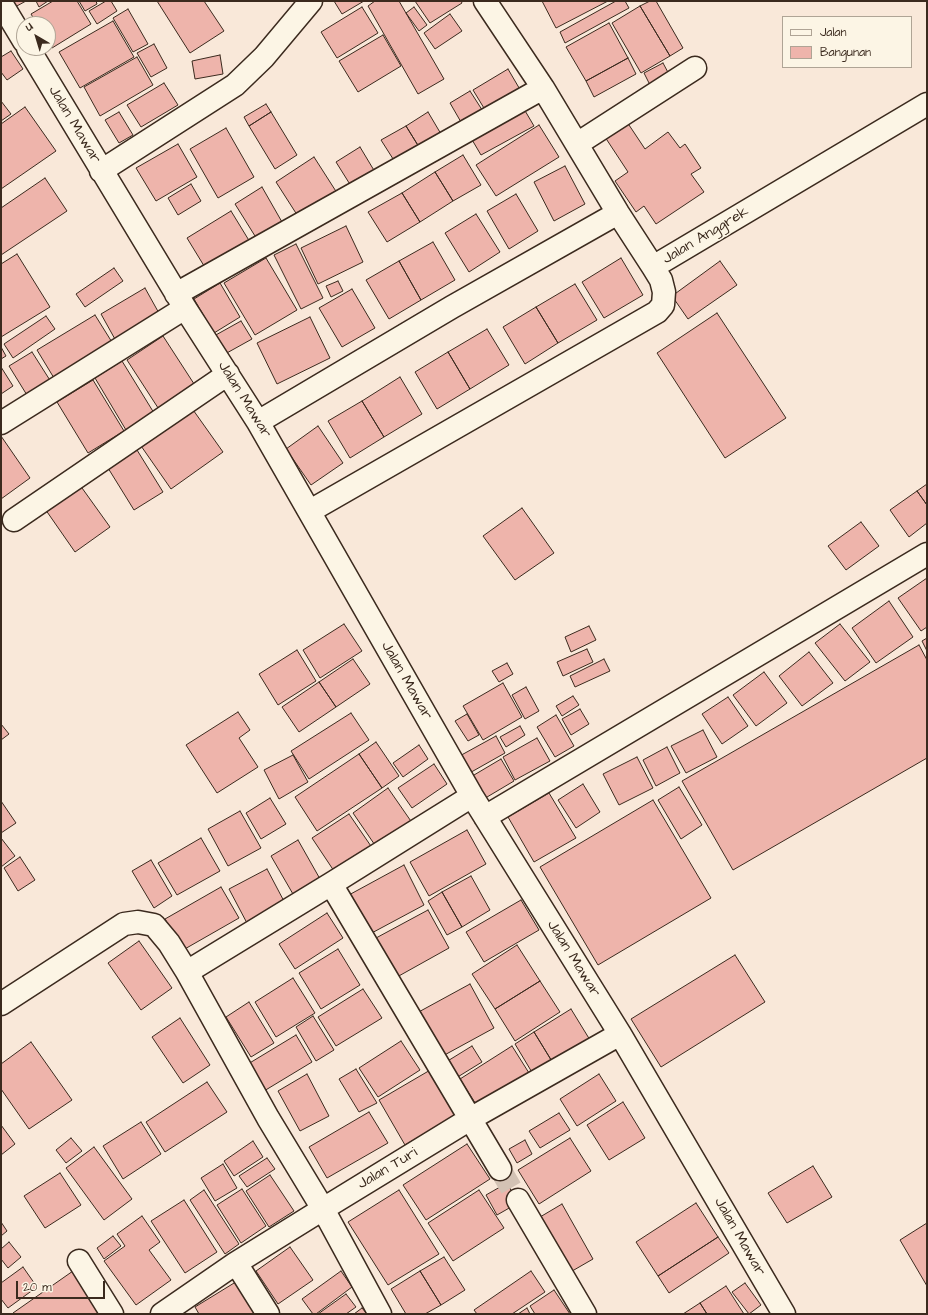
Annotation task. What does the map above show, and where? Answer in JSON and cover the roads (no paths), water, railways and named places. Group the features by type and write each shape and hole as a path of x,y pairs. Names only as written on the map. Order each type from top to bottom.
{"street":[{"path":"101,171 235,85 264,57 311,1"},
{"name":"Jalan Anggrek","path":"484,1 543,88 618,213 653,267 927,104"},
{"path":"1,3 16,28"},
{"name":"Jalan Mawar","path":"33,56 181,301 258,422 472,796 620,1034 784,1314"},
{"path":"577,144 695,68"},
{"path":"1,423 181,301 543,88"},
{"path":"258,422 452,307 618,213"},
{"path":"310,512 657,312 664,305 664,292 661,280 653,267"},
{"path":"14,520 228,374"},
{"path":"485,817 927,554"},
{"path":"187,972 332,884 472,796"},
{"path":"332,884 500,1169"},
{"path":"1,1004 124,924 138,922 154,925 169,943 187,972 268,1118 322,1209 380,1314"},
{"name":"Jalan Turi","path":"162,1314 236,1263 322,1209 470,1119 620,1034"},
{"path":"518,1200 585,1314"},
{"path":"79,1261 112,1314"},
{"path":"236,1263 268,1314"}],"tunnel":[{"path":"500,1169 518,1200"}]}
